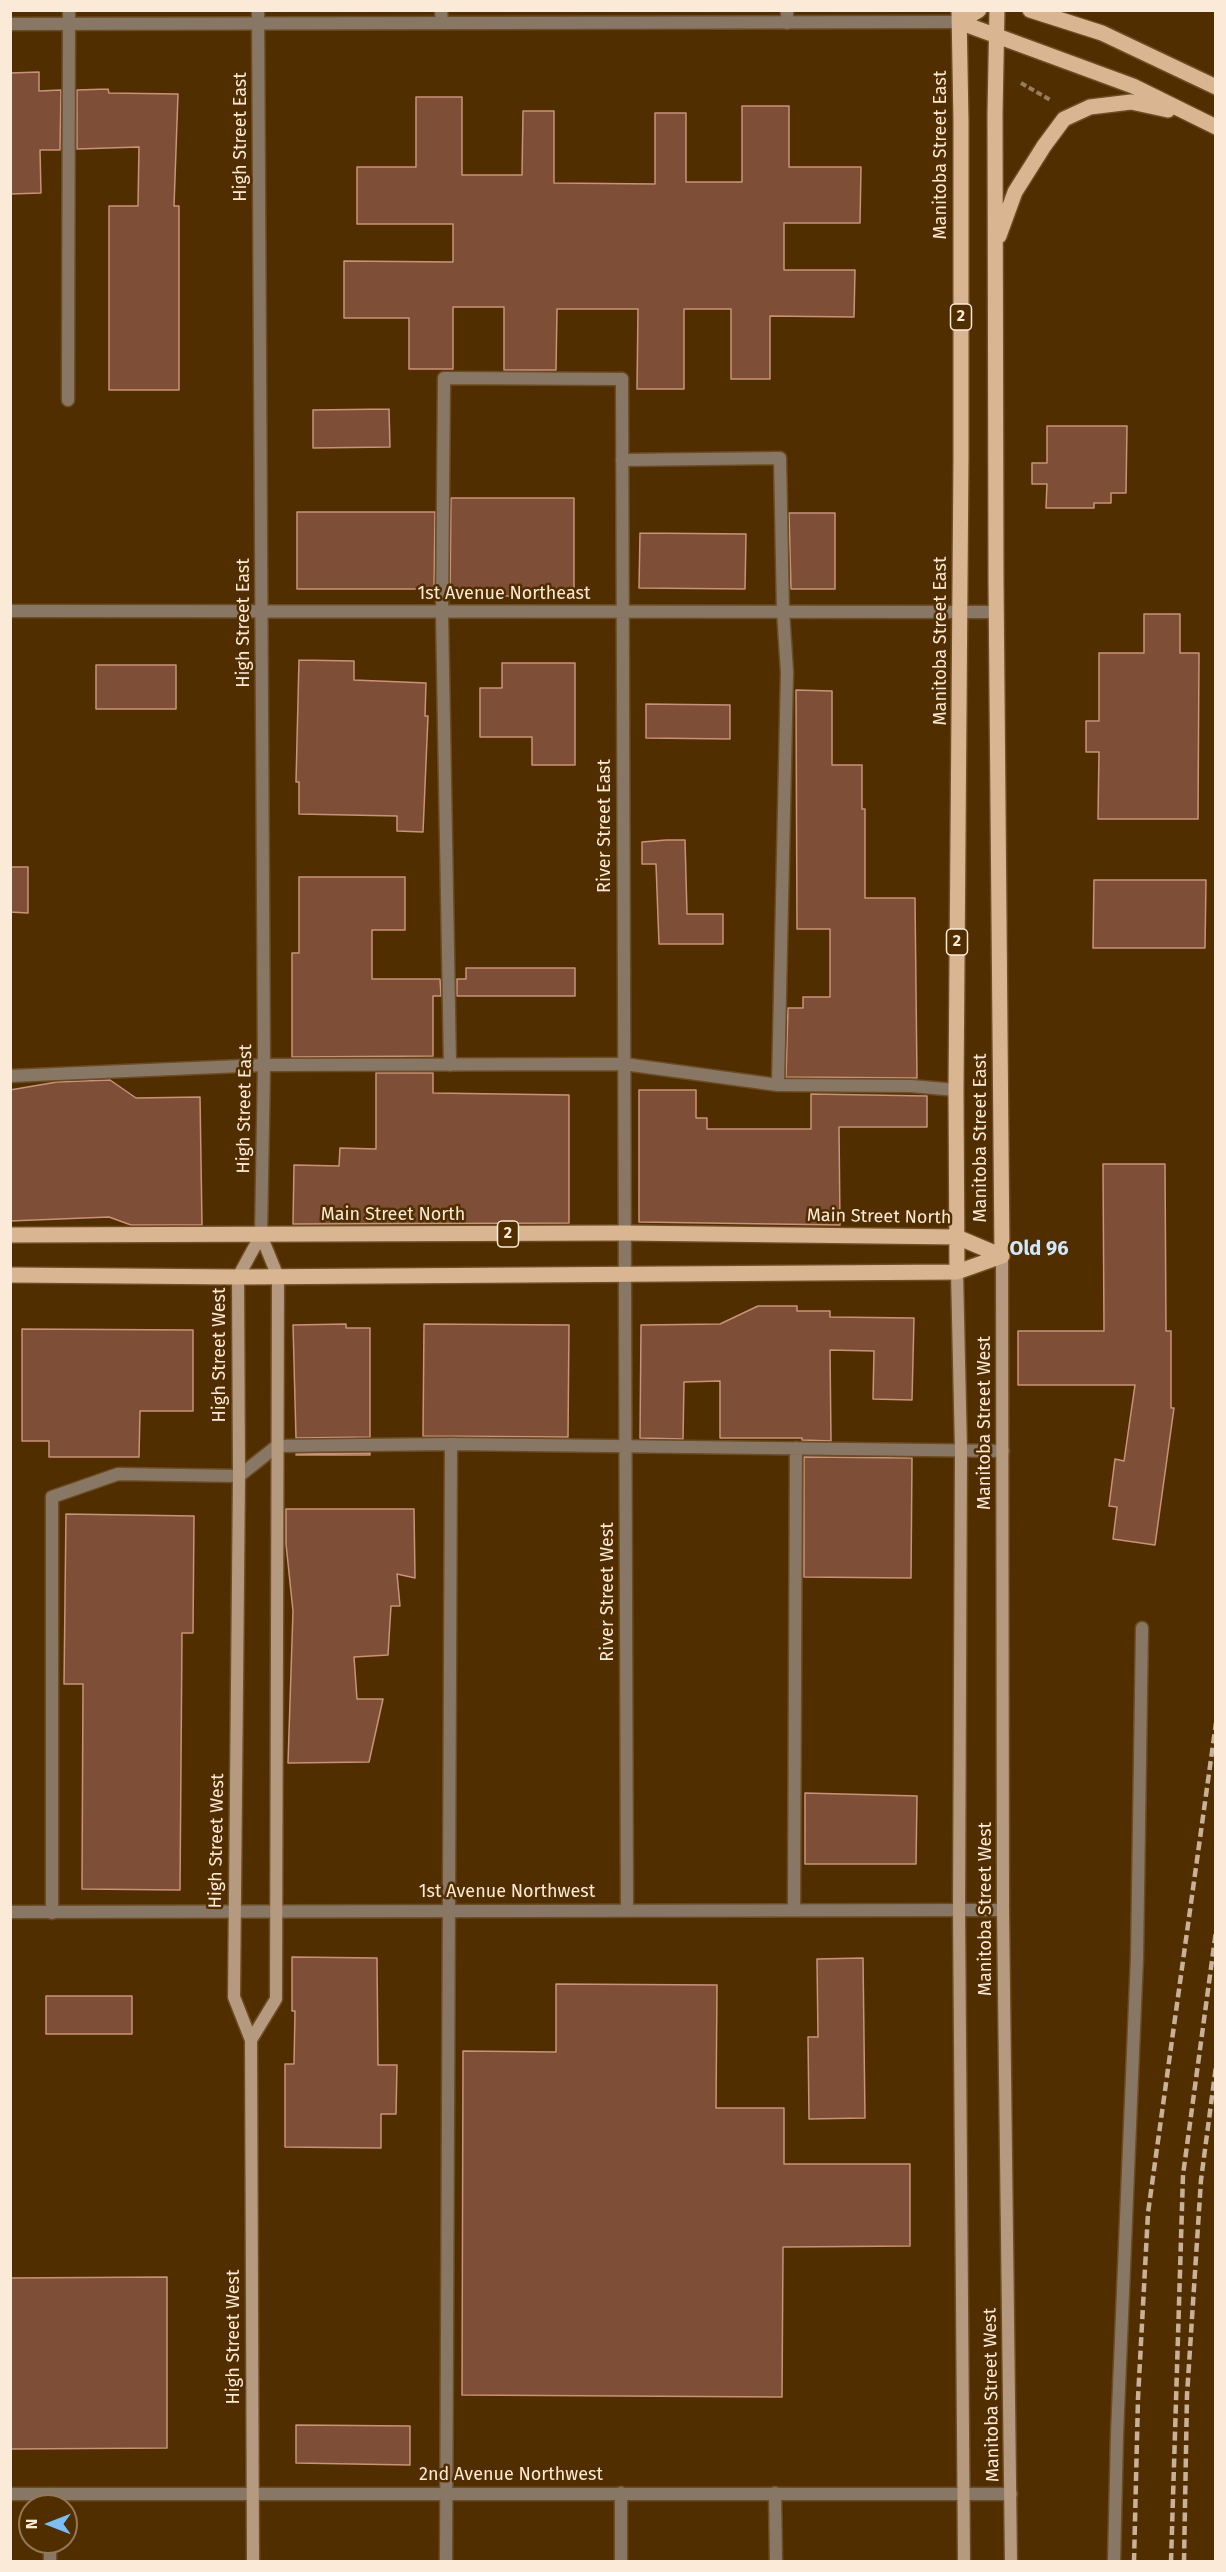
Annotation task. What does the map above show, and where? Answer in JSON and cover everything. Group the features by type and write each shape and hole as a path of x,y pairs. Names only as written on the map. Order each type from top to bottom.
{"main road":[{"path":"959,16 979,10"},
{"name":"Manitoba Street East","path":"997,10 995,245 1002,1256"},
{"path":"1029,10 1055,15 1102,33 1215,87"},
{"name":"2","path":"959,16 995,37 1133,86 1215,128"},
{"name":"Manitoba Street East","path":"957,1272 962,122 959,16"},
{"name":"2","path":"995,245 1016,192 1064,119 1090,107 1131,102 1189,115"},
{"name":"Main Street North","path":"10,1235 625,1233 957,1237 1002,1256"},
{"path":"251,2040 276,1999 278,1277 261,1235"},
{"name":"High Street West","path":"253,2562 251,2040 234,1997 234,1910 239,1476 238,1277 261,1235"},
{"path":"10,1275 278,1277 957,1272 1002,1256"},
{"name":"Manitoba Street West","path":"1002,1256 1003,1910 1011,2562"},
{"name":"Manitoba Street West","path":"957,1272 961,1450 959,1910 964,2562"}],"street":[{"path":"68,400 69,10"},
{"path":"10,24 258,17 959,16"},
{"name":"High Street East","path":"258,17 264,1065 261,1235"},
{"name":"River Street East","path":"442,612 444,378 622,379 625,1273"},
{"path":"622,460 780,458 783,610 787,672 778,1084"},
{"name":"1st Avenue Northeast","path":"10,611 997,612"},
{"path":"442,612 450,1065"},
{"path":"10,1076 264,1065 624,1064 778,1084 911,1086 956,1090"},
{"name":"River Street West","path":"625,1273 627,1910"},
{"path":"52,1912 52,1497 118,1474 239,1476 278,1446 451,1444 1003,1451"},
{"path":"446,2562 451,1444"},
{"path":"794,1910 796,1448"},
{"path":"1114,2562 1117,2435 1137,1957 1142,1628"},
{"name":"1st Avenue Northwest","path":"10,1912 1003,1910"},
{"path":"621,2493 621,2562"},
{"path":"775,2493 776,2562"},
{"name":"2nd Avenue Northwest","path":"78,2499 252,2494 1011,2494"}],"path":[{"path":"1022,83 1052,101"}],"building":[{"path":"39,72 39,91 61,90 60,150 40,150 41,193 10,194 10,73"},
{"path":"108,89 109,93 178,94 174,206 179,206 179,390 109,390 109,206 138,206 139,147 77,149 77,90"},
{"path":"416,97 462,97 462,175 522,175 523,111 554,111 554,183 655,184 655,113 686,113 686,182 742,182 742,106 789,106 789,167 861,167 860,223 784,223 784,270 855,270 854,317 770,316 770,379 731,379 731,309 684,309 684,389 637,389 638,309 557,309 556,370 504,370 504,307 453,307 453,369 409,369 409,318 344,318 344,261 453,262 453,224 357,224 357,167 416,167"},
{"path":"389,409 390,447 313,448 313,410"},
{"path":"1047,426 1127,426 1126,493 1111,493 1111,503 1094,503 1094,508 1046,508 1047,484 1032,484 1032,463 1047,463"},
{"path":"451,498 574,498 574,596 450,596"},
{"path":"297,512 435,512 434,589 297,589"},
{"path":"789,513 835,513 835,589 791,589"},
{"path":"640,533 746,534 745,589 639,588"},
{"path":"1144,614 1180,614 1180,653 1199,653 1198,819 1098,819 1099,752 1086,752 1086,721 1099,721 1099,653 1144,653"},
{"path":"299,660 354,661 354,680 426,683 425,716 428,716 423,832 397,831 397,816 299,814 299,782 296,782"},
{"path":"502,663 575,663 575,765 532,765 532,737 480,737 480,688 502,688"},
{"path":"96,665 176,665 176,709 96,709"},
{"path":"796,690 832,691 832,765 862,765 862,809 865,809 865,898 915,898 917,1078 786,1077 788,1008 803,1008 803,997 830,997 830,929 797,929"},
{"path":"646,704 730,705 730,739 646,738"},
{"path":"685,840 687,914 723,914 723,944 659,944 656,864 642,864 642,842"},
{"path":"10,867 28,867 28,913 10,912"},
{"path":"299,877 405,877 405,930 372,930 372,979 440,979 441,996 433,996 433,1056 292,1057 292,953 299,953"},
{"path":"1094,880 1206,880 1205,948 1093,948"},
{"path":"466,968 575,968 575,996 457,996 457,979 466,979"},
{"path":"376,1073 433,1073 433,1093 569,1095 569,1223 293,1224 294,1165 339,1166 340,1148 376,1149"},
{"path":"110,1080 136,1098 200,1097 202,1225 131,1225 109,1217 10,1221 10,1090 57,1082"},
{"path":"639,1090 696,1090 696,1118 707,1118 707,1129 811,1129 811,1094 927,1096 927,1127 839,1127 840,1225 639,1222"},
{"path":"1103,1164 1165,1164 1166,1331 1171,1331 1171,1408 1174,1408 1155,1545 1113,1539 1117,1507 1109,1506 1115,1459 1124,1461 1135,1385 1018,1385 1018,1331 1104,1331"},
{"path":"758,1306 797,1306 797,1311 830,1311 830,1317 914,1318 912,1400 873,1399 874,1351 830,1350 831,1441 802,1440 802,1438 720,1438 720,1381 684,1382 683,1439 640,1438 641,1325 720,1324"},
{"path":"346,1324 346,1328 370,1328 370,1437 296,1438 293,1325"},
{"path":"424,1324 569,1325 568,1437 423,1436"},
{"path":"22,1329 193,1330 193,1411 140,1411 139,1457 49,1457 49,1441 22,1441"},
{"path":"370,1453 370,1455 296,1455 296,1454"},
{"path":"804,1457 912,1458 911,1578 804,1577"},
{"path":"286,1509 414,1509 415,1578 397,1574 400,1606 391,1606 388,1655 354,1657 357,1699 383,1699 369,1762 288,1763 293,1611 286,1544"},
{"path":"66,1514 194,1516 193,1633 182,1633 180,1890 82,1889 83,1684 64,1684"},
{"path":"805,1793 917,1796 916,1864 805,1864"},
{"path":"292,1957 377,1958 378,2065 397,2065 396,2114 381,2114 381,2148 285,2147 285,2064 294,2064 295,2011 292,2011"},
{"path":"863,1958 865,2118 809,2119 808,2037 818,2037 817,1959"},
{"path":"556,1984 717,1985 716,2108 784,2108 784,2164 910,2164 910,2246 783,2247 782,2397 462,2395 463,2051 556,2052"},
{"path":"46,1996 132,1996 132,2034 46,2034"},
{"path":"167,2277 167,2448 10,2449 10,2278"},
{"path":"296,2425 410,2426 410,2465 296,2463"}],"railway":[{"path":"1134,2562 1138,2398 1148,2213 1216,1723"},
{"path":"1171,2562 1183,2175 1216,1931"},
{"path":"1184,2562 1187,2395 1201,2180 1216,2066"}],"district":[{"name":"Old 96","path":"1039,1249"}]}
